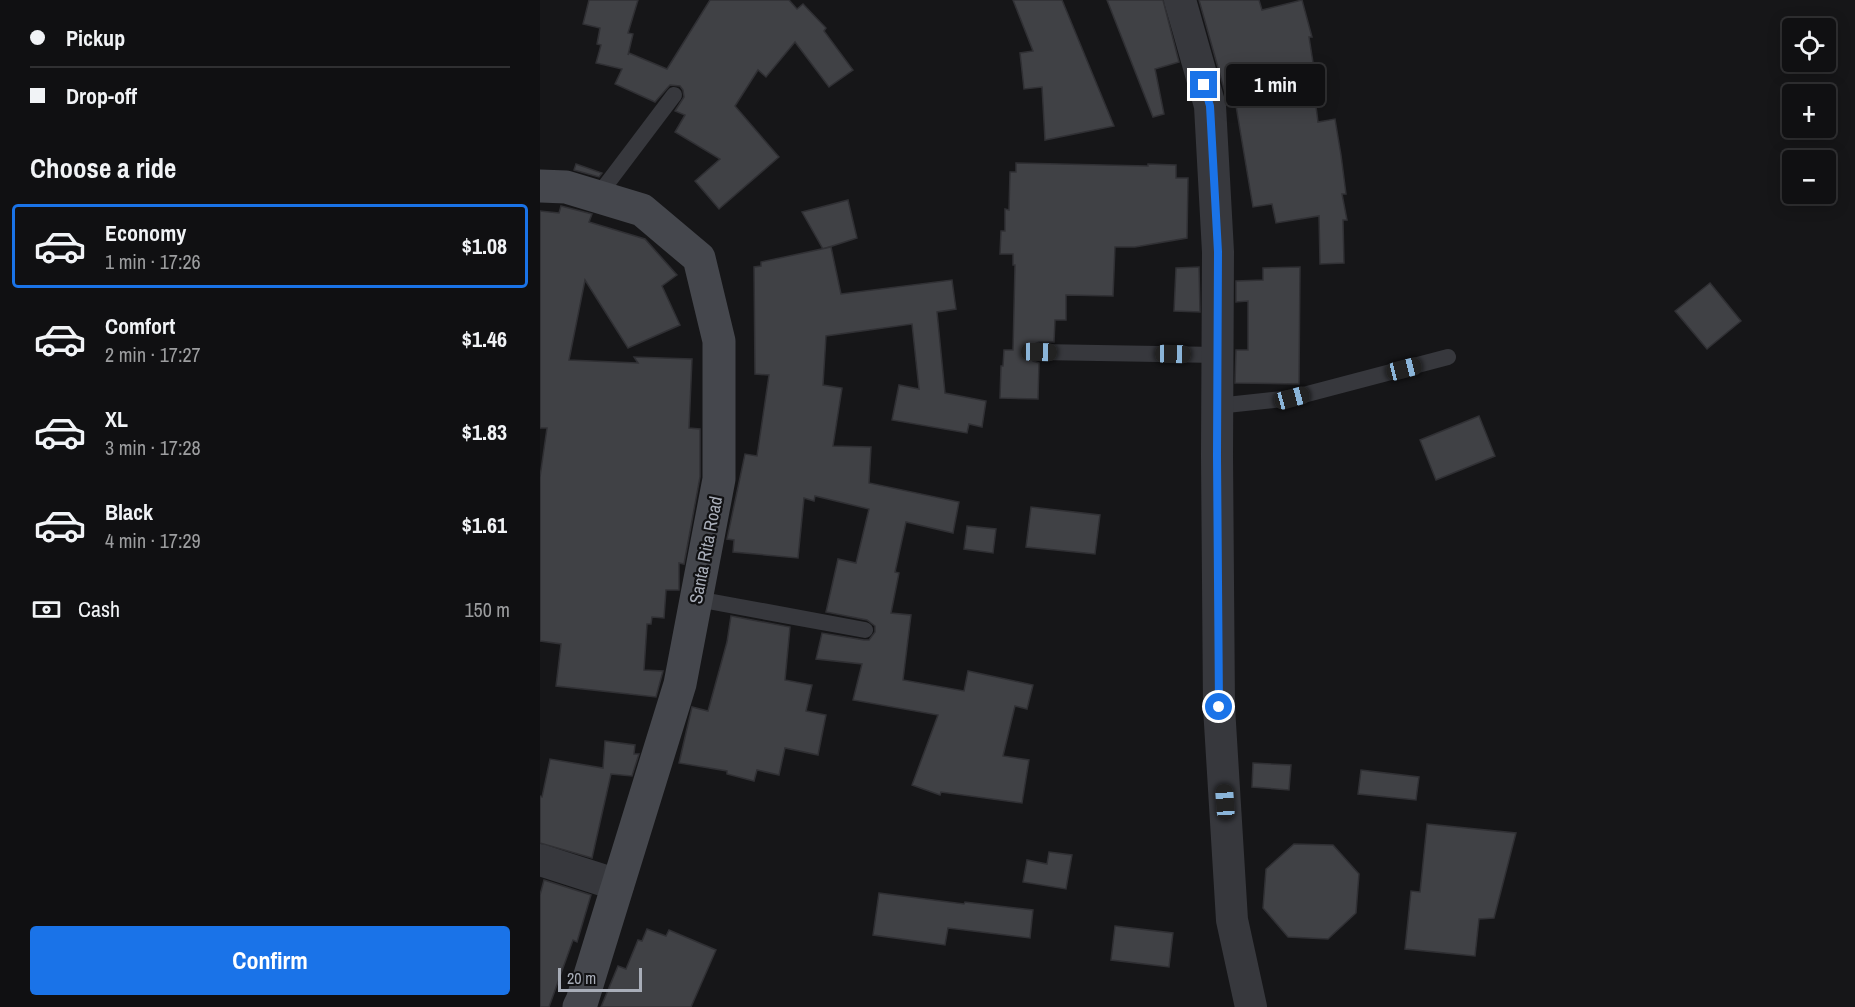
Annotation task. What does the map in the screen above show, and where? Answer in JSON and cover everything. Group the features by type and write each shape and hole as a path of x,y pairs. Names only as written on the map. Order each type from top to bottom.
{"street":[{"path":"1180,0 1210,106 1218,252 1219,707 1232,920 1251,1007"},
{"name":"Santa Rita Road","path":"540,186 566,187 642,210 699,258 719,341 719,479 680,684 579,1007"},
{"path":"540,860 618,885"}],"lane":[{"path":"597,197 674,95"},
{"path":"1039,352 1218,355"},
{"path":"1217,406 1292,398 1448,357"},
{"path":"697,599 865,630"}],"building":[{"path":"589,0 638,0 628,33 633,34 628,55 629,53 667,69 710,0 789,0 797,9 803,4 826,28 824,31 853,70 829,87 795,42 766,77 758,70 735,106 779,157 719,209 695,181 720,159 675,132 685,115 675,111 684,97 683,90 680,86 670,85 655,102 615,84 622,69 596,63 601,45 597,44 600,28 583,24"},
{"path":"1013,0 1062,0 1114,126 1045,140 1042,87 1024,89 1020,53 1033,51"},
{"path":"1107,0 1163,0 1179,62 1155,69 1164,114 1153,117"},
{"path":"1199,0 1259,0 1262,10 1302,0 1312,37 1309,37 1315,75 1312,75 1318,122 1335,119 1341,155 1346,194 1342,194 1347,220 1343,220 1344,263 1320,264 1319,216 1276,223 1272,204 1253,207 1234,94 1226,96"},
{"path":"1016,163 1176,165 1176,178 1188,178 1187,238 1135,247 1115,247 1113,296 1066,295 1066,320 1055,320 1054,342 1039,342 1030,346 1030,357 1039,363 1038,399 1000,398 1004,350 1013,350 1015,265 1013,265 1013,254 1000,254 1001,231 1005,231 1005,209 1009,210 1010,172 1016,172"},
{"path":"576,164 602,173 599,177 574,170"},
{"path":"848,200 857,238 823,249 802,212"},
{"path":"561,206 592,214 589,222 645,239 677,275 662,286 680,325 628,348 585,280 569,360 638,363 634,357 692,359 689,428 700,429 700,477 684,564 679,563 679,590 666,590 664,618 652,617 651,624 647,624 644,670 663,671 656,697 556,686 561,644 540,641 540,477 547,428 540,428 540,211 559,213"},
{"path":"831,247 841,294 952,280 956,309 937,312 945,393 986,401 982,427 969,424 967,433 892,420 899,385 919,389 912,324 826,336 823,385 842,388 833,446 871,447 869,483 959,502 953,533 906,522 895,572 899,573 891,613 911,615 903,680 964,691 968,671 1033,685 1027,709 1015,706 1003,756 1029,760 1022,803 941,792 940,795 912,785 938,715 853,700 862,664 816,659 822,633 869,640 875,632 875,626 867,620 826,612 838,559 856,563 869,509 815,496 814,501 804,498 798,558 733,552 734,540 727,539 745,454 757,456 769,375 755,374 754,267 761,266 761,262"},
{"path":"1199,267 1200,312 1174,311 1176,268"},
{"path":"1300,267 1299,384 1235,383 1236,350 1248,350 1248,301 1236,302 1236,281 1263,280 1263,268"},
{"path":"1710,283 1741,321 1707,349 1675,311"},
{"path":"1479,416 1495,456 1436,480 1420,440"},
{"path":"1031,507 1100,515 1095,554 1026,547"},
{"path":"967,526 996,529 993,553 964,549"},
{"path":"731,616 790,627 785,680 812,685 806,711 826,715 818,755 785,748 779,775 757,770 754,781 727,774 727,771 679,763 692,707 708,711 727,642"},
{"path":"605,741 635,745 634,754 639,754 632,776 611,774 592,858 540,843 540,796 542,797 550,759 603,768"},
{"path":"1253,763 1291,765 1289,790 1252,787"},
{"path":"1361,770 1419,777 1416,800 1358,794"},
{"path":"1427,824 1516,833 1494,918 1479,919 1475,956 1405,949 1411,891 1420,892"},
{"path":"1294,844 1333,845 1359,874 1356,913 1328,939 1288,937 1263,908 1266,869"},
{"path":"1049,852 1072,855 1066,889 1023,882 1027,860 1047,864"},
{"path":"544,880 591,895 577,942 573,940 549,1007 540,1007 540,895"},
{"path":"879,893 1033,910 1030,938 948,928 945,945 873,935"},
{"path":"1115,926 1173,933 1169,967 1111,960"},
{"path":"647,929 666,936 669,930 716,950 691,1007 601,1007 618,966 626,969 638,940 642,941"}],"route":[{"path":"1204,85 1210,106 1218,252 1219,707"}]}
